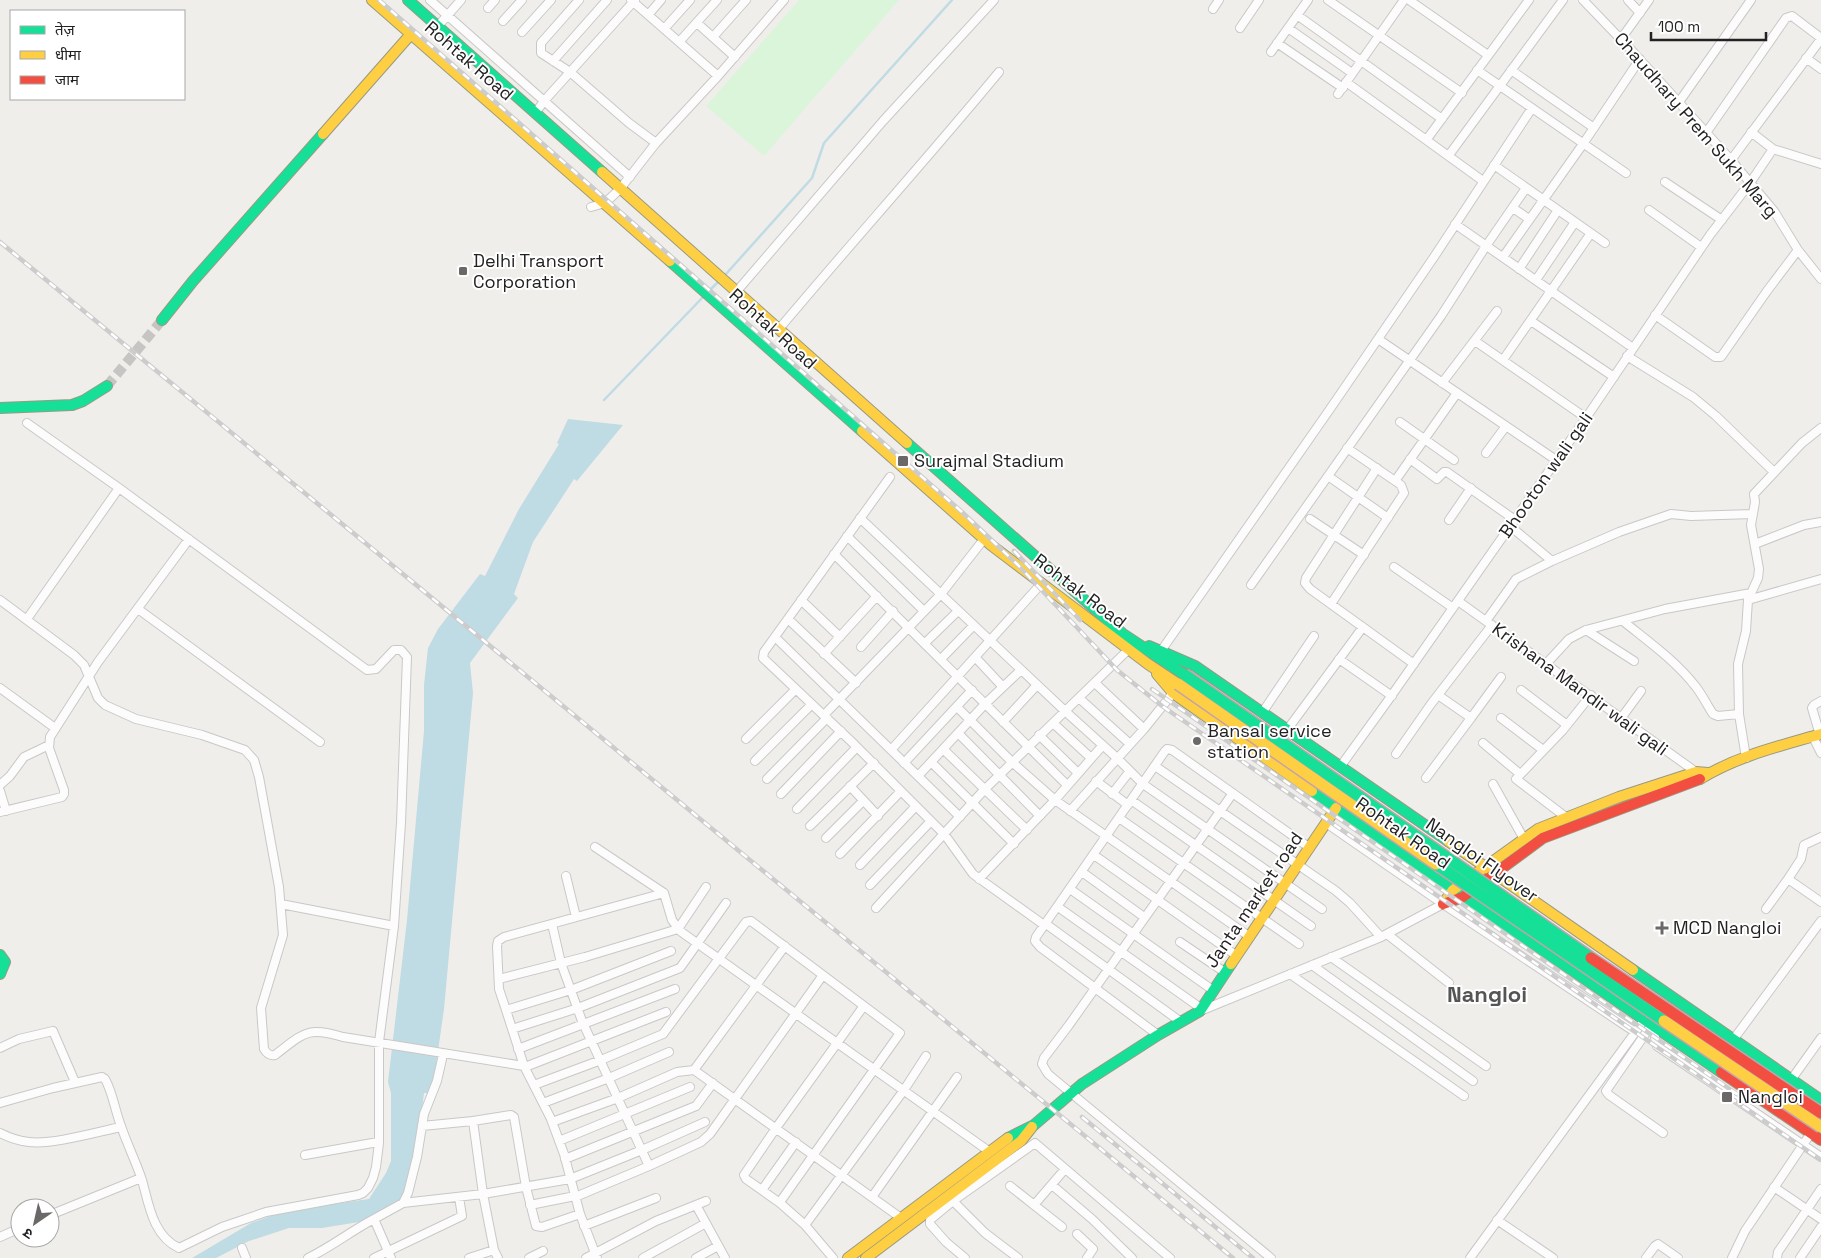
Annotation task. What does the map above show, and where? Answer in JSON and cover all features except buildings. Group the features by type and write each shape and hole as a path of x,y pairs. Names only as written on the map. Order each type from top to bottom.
{"main road":[{"name":"Rohtak Road","path":"372,0 605,203 984,539 1040,584 1148,664"},
{"name":"Rohtak Road","path":"408,0 1124,634 1194,666 1821,1100"},
{"path":"162,320 193,281 411,34"},
{"path":"0,408 17,406 65,407 79,403 107,386"},
{"name":"Nangloi Flyover","path":"1124,634 1178,684 1584,967 1818,1133"},
{"name":"Nangloi Flyover","path":"1148,664 1590,957 1821,1113"},
{"name":"Rohtak Road","path":"1178,684 1336,808 1453,890 1818,1133"},
{"path":"1443,904 1464,897 1542,838 1701,774 1818,735"},
{"path":"1443,904 1453,890 1538,829 1619,797 1701,774"},
{"name":"Janta market road","path":"1201,1010 1336,808"},
{"path":"0,955 5,962 0,974"},
{"path":"866,1258 1021,1141 1034,1125 1071,1093 1158,1035 1201,1010"},
{"path":"848,1258 1014,1134 1034,1125"}],"street":[{"path":"430,0 630,177"},
{"path":"438,26 461,0"},
{"path":"488,8 495,0"},
{"path":"504,21 522,0"},
{"path":"522,32 550,0"},
{"path":"579,0 541,43 541,53 570,72 629,123 656,143"},
{"path":"552,62 607,0"},
{"path":"648,15 661,0"},
{"path":"664,29 690,0"},
{"path":"679,42 717,0"},
{"path":"713,37 746,0"},
{"path":"734,289 883,121 994,0"},
{"path":"1213,9 1219,0"},
{"path":"1240,28 1259,0"},
{"path":"1271,52 1308,0"},
{"path":"1343,88 1404,0"},
{"path":"1409,0 1488,55"},
{"path":"1427,139 1529,0"},
{"path":"1449,155 1563,0"},
{"name":"Chaudhary Prem Sukh Marg","path":"1584,0 1731,160 1774,211 1798,250 1821,279"},
{"path":"1628,0 1640,13"},
{"path":"1621,39 1650,0"},
{"path":"1679,102 1751,0"},
{"path":"536,112 544,100 633,1 718,76"},
{"path":"591,207 605,203 620,189 656,143 735,57 779,2"},
{"path":"1334,2 1379,36 1462,93"},
{"path":"1297,15 1442,119"},
{"path":"1706,133 1788,16 1795,18 1821,38 1731,160"},
{"path":"697,23 735,57"},
{"path":"1288,28 1352,73"},
{"path":"1277,43 1343,88 1427,139 1483,181"},
{"path":"1806,58 1821,69"},
{"path":"1503,257 1640,59"},
{"path":"1477,70 1626,173"},
{"path":"1511,70 1594,128"},
{"path":"779,329 848,247 936,149 999,72"},
{"path":"1161,651 1378,339 1532,108"},
{"path":"1751,132 1772,149 1821,164"},
{"name":"Bhooton wali gali","path":"1340,767 1392,696 1586,418 1702,247 1750,183 1772,149"},
{"path":"1494,166 1605,243"},
{"path":"1665,182 1722,220"},
{"path":"1251,585 1441,316 1526,188"},
{"path":"1512,208 1530,220"},
{"path":"1519,269 1558,210"},
{"path":"1648,210 1702,247"},
{"path":"1536,280 1575,222"},
{"path":"1455,224 1633,348"},
{"path":"1503,360 1590,233"},
{"path":"1655,315 1715,357 1721,357 1766,291 1798,250"},
{"path":"1442,382 1497,311"},
{"path":"1531,321 1614,377"},
{"path":"1378,339 1556,460"},
{"path":"1475,341 1586,418"},
{"path":"1627,356 1693,397 1716,416 1774,472"},
{"path":"1395,481 1457,393"},
{"path":"1400,422 1454,460"},
{"path":"1,1101 75,1082 102,1077 105,1079 141,1178 153,1220 158,1230 173,1246 179,1248 222,1227 266,1212 358,1196 363,1193 373,1178 376,1167 380,1042 394,926 401,823 407,657 401,650 394,650 376,670 367,670 27,423"},
{"path":"1486,454 1506,426"},
{"path":"1746,758 1739,714 1738,664 1746,631 1749,596 1758,578 1759,569 1751,525 1754,494 1802,442 1821,428"},
{"path":"1331,604 1404,492 1401,485 1347,448"},
{"path":"1410,459 1438,479 1446,471 1471,488 1552,561"},
{"path":"1377,468 1306,578 1305,583 1306,586 1414,664"},
{"path":"1328,476 1388,518"},
{"path":"890,477 764,652 764,658 858,747 945,835 973,874 1181,1022"},
{"path":"27,620 118,488"},
{"path":"1449,520 1471,488"},
{"path":"1396,754 1489,623 1516,579 1552,561 1663,516 1671,514 1691,516 1752,514"},
{"path":"860,518 1143,784 1322,909"},
{"path":"1310,519 1364,555"},
{"path":"1755,544 1804,525 1821,522"},
{"path":"847,536 924,611"},
{"path":"0,791 3,812 62,797 64,794 49,745 50,738 98,662 189,539"},
{"path":"767,779 941,594 984,539"},
{"path":"834,554 1067,786"},
{"name":"Krishana Mandir wali gali","path":"1394,568 1489,623 1701,774"},
{"path":"1546,664 1569,639 1586,630 1665,609 1749,596 1821,579"},
{"path":"891,750 1040,584"},
{"path":"824,654 877,596"},
{"path":"0,600 74,654 84,665 98,698 105,706 136,720 202,735 245,750 254,760 259,777 281,904 283,937 261,1008 266,1054 272,1056 304,1034 316,1030 444,1056 524,1066 592,1042 666,1012"},
{"path":"801,600 840,637"},
{"path":"138,609 320,742"},
{"path":"925,643 958,610"},
{"path":"861,647 893,611"},
{"path":"788,619 856,683"},
{"path":"1623,621 1683,671 1696,687 1713,714 1718,716 1739,714"},
{"path":"941,659 974,625"},
{"path":"1287,730 1363,627"},
{"path":"1586,630 1634,661"},
{"path":"1262,713 1314,636"},
{"path":"775,637 960,817"},
{"path":"876,908 945,835 985,789 1129,650"},
{"path":"975,657 1003,687"},
{"path":"1339,659 1392,696"},
{"path":"918,776 985,704 1021,670"},
{"path":"1426,778 1501,677"},
{"path":"1095,683 1144,729"},
{"path":"1070,811 1144,729 1178,684"},
{"path":"1003,722 1037,685"},
{"path":"0,688 55,728"},
{"path":"746,739 796,689"},
{"path":"904,763 972,690"},
{"path":"1521,690 1567,725"},
{"path":"1622,717 1641,691"},
{"path":"1567,818 1516,780 1567,725 1591,695"},
{"path":"1438,696 1471,718"},
{"path":"1079,698 1130,744"},
{"path":"1821,701 1812,708 1821,753"},
{"path":"755,761 812,704"},
{"path":"957,707 1012,762 1055,800 1250,936"},
{"path":"1502,718 1543,750"},
{"path":"1053,723 1091,758"},
{"path":"781,794 841,731"},
{"path":"958,734 1040,816"},
{"path":"1040,735 1078,773"},
{"path":"1483,743 1520,774"},
{"path":"0,784 10,776 24,757 49,745"},
{"path":"979,879 1055,800 1103,745"},
{"path":"797,809 858,747"},
{"path":"943,749 1027,830"},
{"path":"1158,1035 1037,945 1035,941 1165,751 1170,750 1310,848"},
{"path":"931,762 1014,844"},
{"path":"810,826 874,763"},
{"path":"1155,766 1342,896 1384,935 1449,983"},
{"path":"1112,794 1130,771"},
{"path":"1096,781 1112,794 1130,803 1195,845 1311,926"},
{"path":"1492,784 1524,839"},
{"path":"850,786 878,816"},
{"path":"840,854 901,791"},
{"path":"1233,793 1044,1058 1042,1064 1048,1074 1271,1258"},
{"path":"826,838 864,801"},
{"path":"860,865 916,806"},
{"path":"1119,818 1298,944"},
{"path":"870,885 931,821"},
{"path":"1326,823 1443,904 1636,1032"},
{"path":"1766,909 1801,859 1804,845 1821,837"},
{"path":"595,847 664,893 672,920 678,929 990,1152"},
{"path":"1094,855 1237,956"},
{"path":"1082,872 1144,917"},
{"path":"566,876 576,917"},
{"path":"1788,879 1821,902"},
{"path":"499,978 561,963 678,929 706,887"},
{"path":"1070,889 1214,990"},
{"path":"596,1256 580,1214 565,1159 552,1122 524,1066 518,1048 500,989 497,946 500,938 664,893"},
{"path":"512,1029 578,1008 677,970 683,966 726,903"},
{"path":"281,904 394,926"},
{"path":"1058,907 1201,1010 1384,935 1443,904"},
{"path":"534,1085 663,1034 718,958 748,921 754,923 900,1033 780,1202"},
{"path":"1733,1040 1821,921"},
{"path":"552,924 561,963 584,1024 650,1166"},
{"path":"1180,942 1226,973"},
{"path":"694,1070 758,986 785,946"},
{"path":"506,1010 571,990 671,951"},
{"path":"1331,957 1486,1066"},
{"path":"1312,965 1473,1081"},
{"path":"1290,974 1464,1096"},
{"path":"530,1205 575,1197 650,1166 701,1142 710,1134 735,1100 823,975"},
{"path":"518,1048 675,989"},
{"path":"833,1258 805,1225 780,1202 746,1179 744,1175 863,1007"},
{"path":"1470,1258 1636,1032 1648,1021"},
{"path":"1648,1021 1606,1091 1663,1133"},
{"path":"1648,1021 1656,1046 1821,1156"},
{"path":"0,1048 19,1039 53,1031 75,1082"},
{"path":"1791,1080 1821,1038"},
{"path":"543,1103 609,1078 669,1052"},
{"path":"403,1203 408,1193 417,1157 426,1106 437,1081 444,1056"},
{"path":"805,1225 904,1090 926,1056"},
{"path":"552,1122 618,1098 677,1072 694,1070 901,1218"},
{"path":"872,1197 957,1077"},
{"path":"565,1159 696,1106 713,1083"},
{"path":"559,1141 690,1087"},
{"path":"422,1126 473,1122 511,1115 514,1117 534,1222 539,1227 580,1214"},
{"path":"1732,1258 1746,1231 1774,1187 1803,1145 1818,1133 1821,1118"},
{"path":"473,1122 483,1194 494,1250 498,1258"},
{"path":"308,1258 327,1249 345,1235 403,1203 483,1194 570,1179 705,1122"},
{"path":"0,1133 13,1139 46,1142 121,1127"},
{"path":"305,1155 378,1142"},
{"path":"762,1190 796,1142"},
{"path":"965,1258 946,1242 930,1222 931,1219 953,1201 1035,1143 1170,1258"},
{"path":"1034,1205 1065,1169"},
{"path":"60,1211 141,1178"},
{"path":"1052,1185 1092,1219 1132,1258"},
{"path":"1010,1186 1062,1227"},
{"path":"1774,1187 1821,1219"},
{"path":"1777,1258 1778,1252 1821,1189"},
{"path":"374,1258 390,1255 462,1216 459,1197"},
{"path":"584,1226 656,1198"},
{"path":"586,1258 596,1256 656,1221 706,1201"},
{"path":"953,1201 985,1232 1018,1258"},
{"path":"696,1205 724,1258"},
{"path":"374,1219 390,1255"},
{"path":"1497,1220 1553,1258"},
{"path":"643,1258 706,1224"},
{"path":"1800,1258 1821,1228"},
{"path":"1077,1234 1093,1249 1087,1258"},
{"path":"1646,1258 1658,1244 1678,1258"},
{"path":"696,1258 718,1246"},
{"path":"242,1248 246,1258"},
{"path":"469,1258 494,1250"},
{"path":"529,1258 543,1251"}],"green space":[{"path":"799,0 899,0 764,156 706,106"}],"water":[{"path":"568,419 623,425 577,481 574,479 533,542 514,594 518,598 470,663 473,693 444,1009 432,1093 424,1093 415,1165 406,1195 391,1210 365,1221 322,1228 289,1228 249,1241 216,1258 192,1258 251,1223 284,1211 369,1199 386,1173 391,1161 391,1093 388,1082 407,920 424,731 424,685 428,648 438,629 480,574 485,576 519,509 559,444 557,443"}],"waterway":[{"path":"726,274 812,178 824,143 952,0"},
{"path":"710,290 718,282"},
{"path":"604,400 704,296"}],"tunnel":[{"path":"107,386 162,320"}],"railway":[{"path":"379,0 962,512 1018,565 1117,670 1162,706 1821,1160"},
{"path":"0,242 1233,1258"},
{"path":"1014,551 1080,620"},
{"path":"1152,689 1744,1099"},
{"path":"1082,1117 1253,1258"}],"traffic: fast":[{"path":"408,0 602,172"},
{"path":"162,320 193,281 323,134"},
{"path":"670,261 862,431"},
{"path":"0,408 72,405 83,401 107,386"},
{"path":"907,443 1123,634 1185,675"},
{"path":"1149,646 1195,666 1448,841"},
{"path":"1185,675 1591,958"},
{"path":"1312,791 1721,1072"},
{"path":"1436,864 1664,1021"},
{"path":"0,955 5,962 0,974"},
{"path":"1008,1138 1034,1125 1082,1084 1158,1035 1200,1011 1231,964"},
{"path":"1633,970 1821,1100"}],"traffic: slow":[{"path":"372,0 670,261"},
{"path":"323,134 411,34"},
{"path":"602,172 907,443"},
{"path":"862,431 991,545 1148,664 1178,684"},
{"path":"1157,674 1173,693 1312,791"},
{"path":"1178,684 1436,864"},
{"path":"1700,779 1744,758 1774,747 1821,734"},
{"path":"1443,904 1453,890 1538,829 1619,797 1696,772 1708,773"},
{"path":"1231,964 1336,808"},
{"path":"1448,841 1633,970"},
{"path":"1664,1021 1821,1127"},
{"path":"866,1258 1021,1141 1032,1127"},
{"path":"848,1258 1008,1138"}],"traffic: jam":[{"path":"1443,904 1463,897 1543,838 1700,779"},
{"path":"1591,958 1821,1113"},
{"path":"1721,1072 1821,1140"}],"place":[{"name":"Delhi Transport Corporation","path":"463,271"},
{"name":"Surajmal Stadium","path":"903,461"},
{"name":"Bansal service station","path":"1197,741"},
{"name":"MCD Nangloi","path":"1662,928"},
{"name":"Nangloi","path":"1727,1097"}],"district":[{"name":"Nangloi","path":"1487,994"}]}
